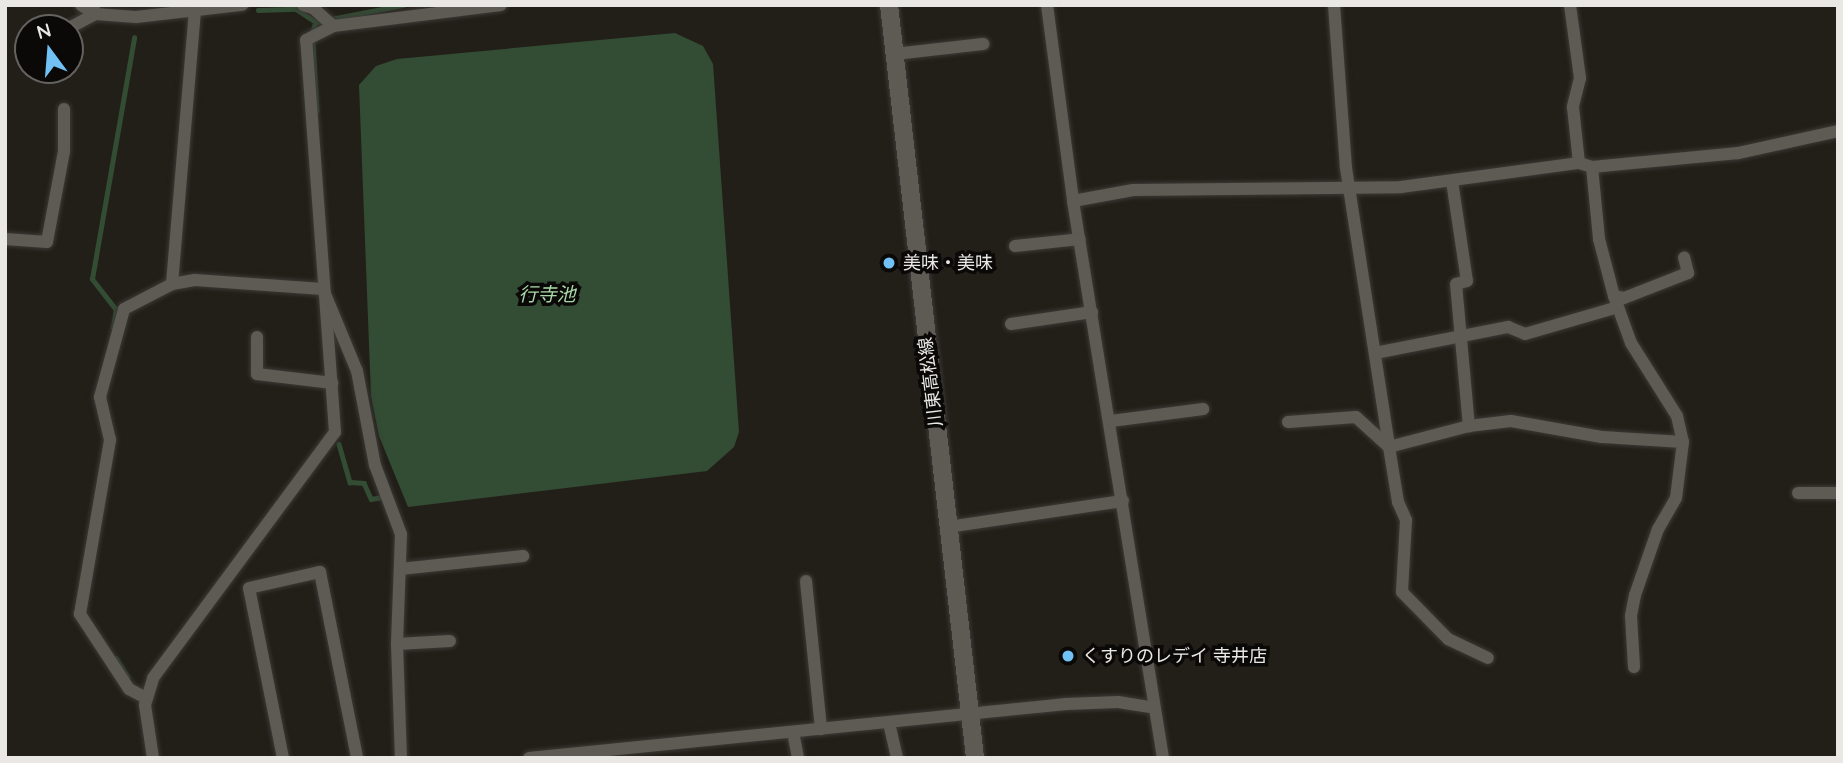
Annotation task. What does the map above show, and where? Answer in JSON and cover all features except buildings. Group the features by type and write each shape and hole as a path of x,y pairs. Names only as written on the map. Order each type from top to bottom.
{"main road":[{"name":"川東高松線","path":"889,5 975,758"}],"street":[{"path":"81,5 94,10 136,11 195,10 242,5"},
{"path":"153,758 146,698 153,678 335,432 306,40 328,22 393,12 501,5"},
{"path":"1047,5 1073,201 1111,421 1163,758"},
{"path":"1334,5 1351,189 1398,502 1406,520 1402,592 1448,639 1488,658"},
{"path":"1571,5 1580,78 1573,107 1599,239 1616,302 1631,343 1677,416 1683,442 1676,498 1658,529 1634,595 1631,616 1634,667"},
{"path":"310,6 328,22"},
{"path":"172,284 195,10"},
{"path":"894,54 983,44"},
{"path":"5,239 47,242 64,151 64,109"},
{"path":"1073,201 1133,190 1351,189 1452,181 1586,165 1738,153 1838,131"},
{"path":"1452,181 1467,281 1457,284 1469,426"},
{"path":"1015,246 1080,239"},
{"path":"1375,353 1461,333 1508,327 1525,334 1688,273 1684,257"},
{"path":"146,698 128,689 80,614 110,440 100,397 124,309 172,284 195,280 323,289"},
{"path":"323,289 357,371 375,466 401,534 397,644 401,758"},
{"path":"1011,324 1092,312"},
{"path":"257,337 257,374 332,383"},
{"path":"1111,421 1203,409"},
{"path":"1288,422 1356,417 1390,447"},
{"path":"1390,447 1469,426 1511,421 1602,437 1683,442"},
{"path":"1798,493 1838,494"},
{"path":"948,527 1122,501"},
{"path":"400,569 523,556"},
{"path":"283,758 249,588 320,572 356,758"},
{"path":"806,581 821,729"},
{"path":"397,644 450,640"},
{"path":"529,758 634,752 793,732 1079,704 1118,702 1154,708"},
{"path":"888,723 897,758"},
{"path":"793,732 798,758"}],"water":[{"name":"行寺池","path":"675,33 703,46 713,64 739,432 734,447 707,471 408,507 379,436 371,396 359,85 376,66 397,59"}],"waterway":[{"path":"316,22 403,5"},
{"path":"258,10 296,9 316,22 313,31"},
{"path":"113,328 116,310 92,279 134,38"},
{"path":"313,44 317,111"},
{"path":"339,444 350,482 364,483 371,499 382,497"},
{"path":"116,658 128,677"}],"place":[{"name":"美味・美味","path":"889,263"},
{"name":"くすりのレデイ 寺井店","path":"1068,656"}]}
